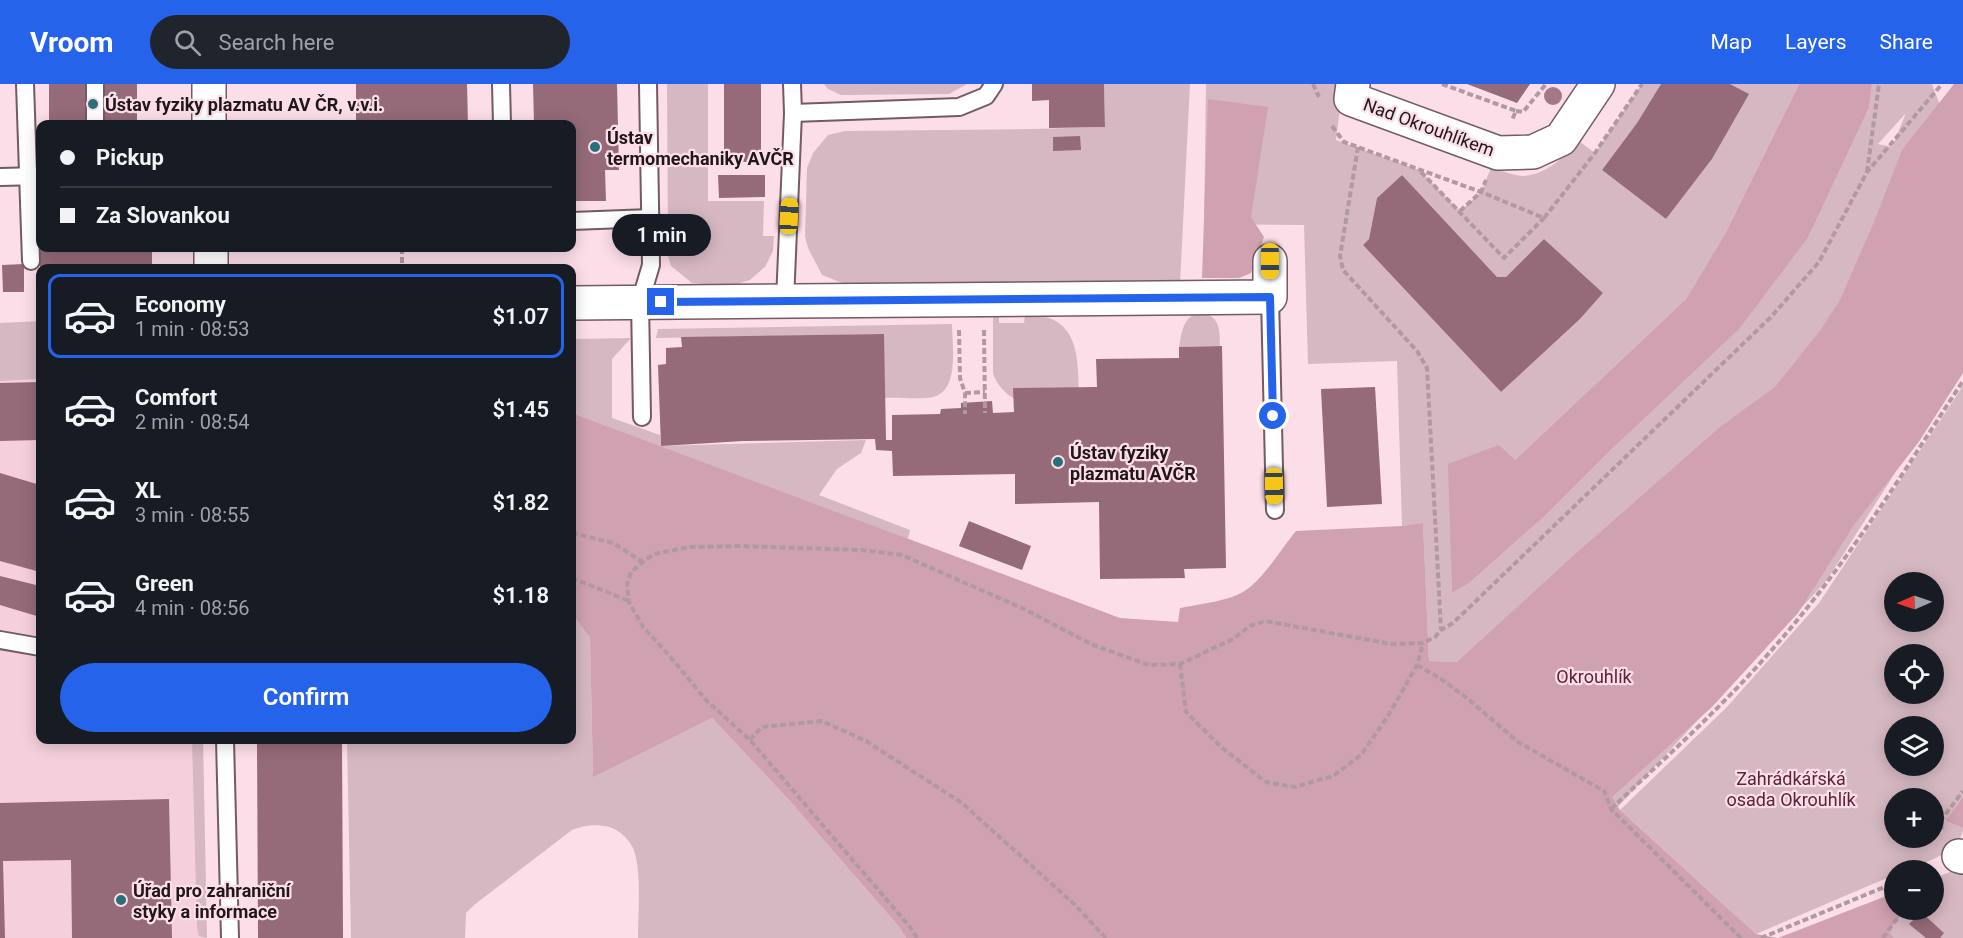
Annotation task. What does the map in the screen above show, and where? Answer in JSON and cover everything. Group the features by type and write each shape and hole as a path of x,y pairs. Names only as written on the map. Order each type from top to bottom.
{"street":[{"path":"208,84 209,120"},
{"name":"Nad Okrouhlíkem","path":"1353,84 1351,99 1498,153 1533,152 1561,139 1598,84"},
{"path":"576,303 1270,297 1270,261"}],"lane":[{"path":"25,84 34,176 31,261"},
{"path":"95,84 95,120"},
{"path":"501,84 502,120"},
{"path":"642,417 640,302 651,264 648,84"},
{"path":"785,301 793,113 792,84"},
{"path":"793,113 959,107 986,96 994,84"},
{"path":"0,177 34,176"},
{"path":"576,221 651,218"},
{"path":"1270,297 1275,510"},
{"path":"0,640 36,646"},
{"path":"225,744 230,938"}],"path":[{"path":"1442,84 1523,112 1546,84"},
{"path":"1867,172 1879,84"},
{"path":"917,938 903,918 750,740 706,700 643,627 629,602 627,584 631,572 643,562 654,554 690,547 738,546 849,550 902,555 1024,609 1093,645 1149,665 1180,664 1233,639 1250,626 1264,621 1391,644 1423,643 1453,623 1771,317 1819,262 1867,172 1942,84"},
{"path":"1508,129 1516,111"},
{"path":"1358,147 1340,256 1343,270 1417,351 1426,368 1441,630"},
{"path":"1419,170 1504,258 1544,218"},
{"path":"1460,211 1481,192 1488,176"},
{"path":"983,299 985,413"},
{"path":"1611,808 1692,734 1770,652 1850,552 1963,381"},
{"path":"965,414 965,396 985,392"},
{"path":"576,534 613,543 643,562"},
{"path":"576,580 629,602"},
{"path":"1180,664 1186,712 1221,747 1266,782 1295,787 1333,776 1361,755 1388,716 1417,665 1423,643"},
{"path":"1417,665 1467,698 1518,742 1604,791 1611,808 1741,938"},
{"path":"750,740 762,727 822,721 866,741 962,803 1073,903 1106,938"},
{"path":"1961,856 1939,823 1963,791"},
{"path":"1761,938 1884,887"},
{"path":"1883,938 1896,920"}],"shaded area":[{"path":"36,379 36,744 203,744 207,938 0,938 0,381"}],"green space":[{"path":"667,84 708,84 708,201 764,201 763,236 774,236 773,251 765,267 750,280 730,286 692,283 671,266 663,239 668,239"},
{"path":"824,84 967,84 949,94 841,95 828,89"},
{"path":"1104,84 1190,84 1180,284 1143,282 845,284 822,275 808,248 805,236 807,168 813,153 828,135 845,131 1105,127"},
{"name":"Okrouhlík","path":"1206,84 1343,84 1336,140 1419,170 1460,211 1481,192 1491,168 1520,176 1532,175 1554,164 1579,141 1595,153 1642,84 1661,84 1637,123 1602,170 1666,219 1712,159 1748,94 1730,84 1799,84 1726,232 1686,299 1515,460 1451,529 1452,593 1468,584 1545,516 1618,443 1809,236 1869,108 1872,84 1932,84 1963,167 1963,366 1827,580 1602,824 1417,665 1453,662 1429,661 1423,524 1402,526 1397,361 1308,364 1304,225 1204,224","holes":["1906,113 1892,147 1878,144","1402,175 1497,277 1506,277 1544,239 1603,293 1580,319 1501,392 1363,245 1369,239 1377,198"]},
{"path":"1799,84 1872,84 1869,108 1809,236 1739,329 1618,443 1545,516 1468,584 1452,593 1448,464 1499,445 1515,460 1686,299 1726,232"},
{"name":"Okrouhlík","path":"1954,84 1963,84 1963,373 1918,443 1854,525 1798,613 1712,707 1612,797 1620,810 1756,934 1777,938 906,938 900,928 788,799 712,718 593,777 590,637 576,619 576,414 1120,618 1178,622 1180,608 1218,601 1239,594 1255,583 1296,531 1423,523 1429,661 1457,662 1720,427 1775,387 1819,332 1840,300 1902,150"},
{"path":"1208,99 1268,107 1251,217 1264,237 1251,273 1239,278 1202,278"},
{"path":"1202,313 1216,321 1220,346 1179,347 1187,320"},
{"path":"999,314 999,323 1024,323 1025,315 1044,316 1057,322 1067,331 1077,356 1079,403 1029,402 1017,400 1004,391 993,373 993,315"},
{"path":"36,321 36,379 0,381 0,323"},
{"path":"952,324 951,377 942,393 922,398 885,398 883,334 656,338 658,329"},
{"path":"631,338 612,359 612,418 660,435 661,446 866,440 861,453 837,469 819,495 910,530 908,539 576,414 576,339"},
{"name":"Zahrádkářská osada Okrouhlík","path":"1963,386 1963,797 1945,821 1963,828 1961,836 1947,851 1932,860 1884,860 1884,879 1756,934 1620,810 1727,707 1819,603"},
{"path":"576,619 590,636 593,776 712,718 788,799 900,928 906,938 638,938 639,879 633,848 616,830 595,825 572,830 474,905 466,913 465,938 351,938 347,744 576,744"},
{"path":"192,744 203,744 207,938 199,936"},
{"path":"1963,797 1963,828 1945,821"},
{"path":"1950,872 1963,874 1963,938 1894,938 1889,933 1898,920 1944,920 1944,874"},
{"path":"1884,897 1884,920 1898,920 1889,932 1894,938 1778,938"}],"building":[{"name":"Ústav fyziky plazmatu AV ČR, v.v.i.","path":"49,84 137,84 137,120 49,120"},
{"path":"356,84 467,84 468,120 356,120"},
{"name":"Ústav termomechaniky AVČR","path":"533,84 617,84 619,170 605,170 606,201 576,201 576,120 534,120"},
{"path":"724,84 761,84 761,162 724,162"},
{"path":"1032,84 1104,84 1105,127 1049,128 1049,100 1032,101"},
{"path":"1467,84 1530,84 1517,103"},
{"path":"1661,84 1730,84 1749,94 1712,159 1666,219 1602,170 1637,123"},
{"path":"1080,136 1081,150 1053,151 1053,137"},
{"path":"718,175 765,175 765,197 719,198"},
{"path":"1402,175 1497,277 1506,277 1544,239 1603,293 1580,319 1501,392 1363,245 1369,239 1377,198"},
{"path":"40,252 152,252 152,264 40,264"},
{"path":"24,264 24,292 3,292 2,265"},
{"name":"Ústav fyziky plazmatu AVČR","path":"884,334 886,440 892,440 892,415 940,414 941,409 961,408 961,403 992,401 993,413 1014,412 1013,388 1097,387 1096,359 1179,358 1179,347 1222,346 1226,568 1184,569 1185,578 1100,579 1099,502 1015,504 1015,474 893,476 892,451 876,450 875,439 743,441 661,446 658,365 666,364 666,348 682,347 681,337"},
{"path":"36,382 36,440 0,441 0,383"},
{"path":"1375,387 1382,504 1327,507 1321,389"},
{"path":"0,473 36,484 36,571 0,561"},
{"path":"969,521 1031,546 1022,570 959,546"},
{"path":"0,576 36,585 36,616 0,605"},
{"path":"257,744 342,744 343,938 258,938"},
{"name":"Úřad pro zahraniční styky a informace","path":"169,799 172,938 72,938 71,860 3,861 5,938 0,938 0,803"},
{"path":"1913,920 1930,920 1944,933 1940,938 1926,938 1909,924"}],"place":[{"name":"Ústav fyziky plazmatu AV ČR, v.v.i.","path":"93,104"},
{"name":"Ústav termomechaniky AVČR","path":"595,147"},
{"name":"Ústav fyziky plazmatu AVČR","path":"1058,462"},
{"name":"Úřad pro zahraniční styky a informace","path":"121,900"}],"route":[{"path":"661,302 1270,297 1273,416"}]}
